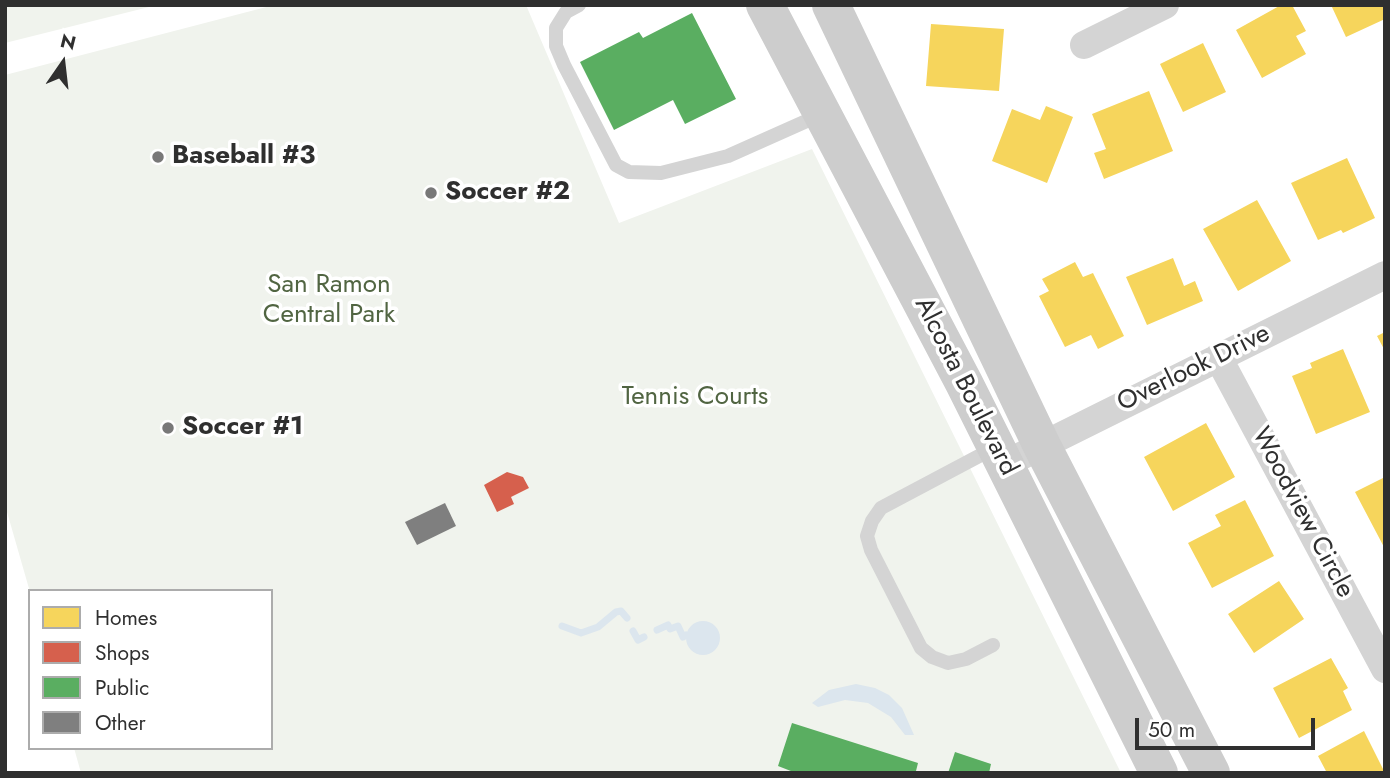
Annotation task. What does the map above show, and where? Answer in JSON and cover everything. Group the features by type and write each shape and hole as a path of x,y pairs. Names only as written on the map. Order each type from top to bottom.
{"main road":[{"name":"Alcosta Boulevard","path":"765,5 1000,455 1158,773"},
{"name":"Alcosta Boulevard","path":"831,5 1042,446 1211,773"}],"street":[{"path":"1084,45 1164,5"},
{"name":"Overlook Drive","path":"1000,455 1042,446 1385,275"},
{"name":"Woodview Circle","path":"1218,357 1381,654"}],"lane":[{"path":"579,5 566,12 556,28 556,46 617,165 629,172 661,173 728,156 822,114"},
{"path":"993,645 966,659 948,663 932,657 921,648 871,550 867,536 872,521 881,508 1000,455"}],"green space":[{"path":"5,5 157,5 5,43"},
{"name":"San Ramon Central Park","path":"274,5 526,5 619,223 812,149 1121,773 81,773 75,750 273,750 273,589 29,589 5,505 5,75"}],"shaded area":[{"path":"703,621 715,626 720,638 715,650 703,655 691,650 686,638 691,626"},
{"path":"856,684 875,688 889,695 902,708 914,735 905,735 891,717 868,703 845,700 818,707 812,703 829,690"}],"building: Homes":[{"path":"1281,5 1292,5 1306,31 1296,36 1306,54 1262,78 1236,30"},
{"path":"1331,5 1385,5 1385,19 1346,37"},
{"path":"931,24 1004,29 999,91 926,86"},
{"path":"1203,43 1226,92 1183,112 1160,64"},
{"path":"1149,91 1173,151 1104,179 1094,153 1106,149 1092,114"},
{"path":"1046,106 1073,117 1047,183 992,161 1012,109 1040,120"},
{"path":"1347,158 1375,218 1343,233 1341,230 1318,240 1291,183"},
{"path":"1257,200 1291,261 1238,291 1203,229"},
{"path":"1173,258 1184,286 1195,281 1203,301 1147,325 1126,277"},
{"path":"1075,262 1083,277 1093,273 1124,336 1098,349 1091,335 1065,347 1039,296 1049,291 1042,279"},
{"path":"1385,332 1385,351 1377,336"},
{"path":"1343,349 1370,412 1316,434 1292,376 1312,368 1310,363"},
{"path":"1206,423 1235,477 1173,511 1144,457"},
{"path":"1383,478 1385,481 1385,549 1355,492"},
{"path":"1245,500 1274,556 1212,588 1188,543 1221,526 1215,515"},
{"path":"1279,581 1304,619 1254,653 1228,614"},
{"path":"1331,658 1348,688 1343,691 1352,710 1299,738 1273,688"},
{"path":"1364,731 1385,773 1327,773 1318,756"}],"building: Shops":[{"path":"507,472 523,477 529,488 511,497 514,504 497,512 484,485"}],"building: Public":[{"path":"692,13 736,99 685,124 673,100 614,130 580,62 639,32 643,38"},
{"path":"792,723 918,763 916,771 921,773 796,773 778,766"},
{"path":"955,752 991,764 989,773 948,773"}],"building: Other":[{"path":"445,503 456,526 417,545 405,522"}],"waterway":[{"path":"562,626 581,633 598,627 616,612 621,611 627,618"},
{"path":"657,630 668,625 670,629 678,626 683,637 686,635"},
{"path":"633,631 638,640 644,637"}],"place":[{"name":"Baseball #3","path":"158,157"},
{"name":"Soccer #2","path":"431,193"},
{"name":"Soccer #1","path":"168,428"}],"park label":[{"name":"Tennis Courts","path":"695,398"}]}
